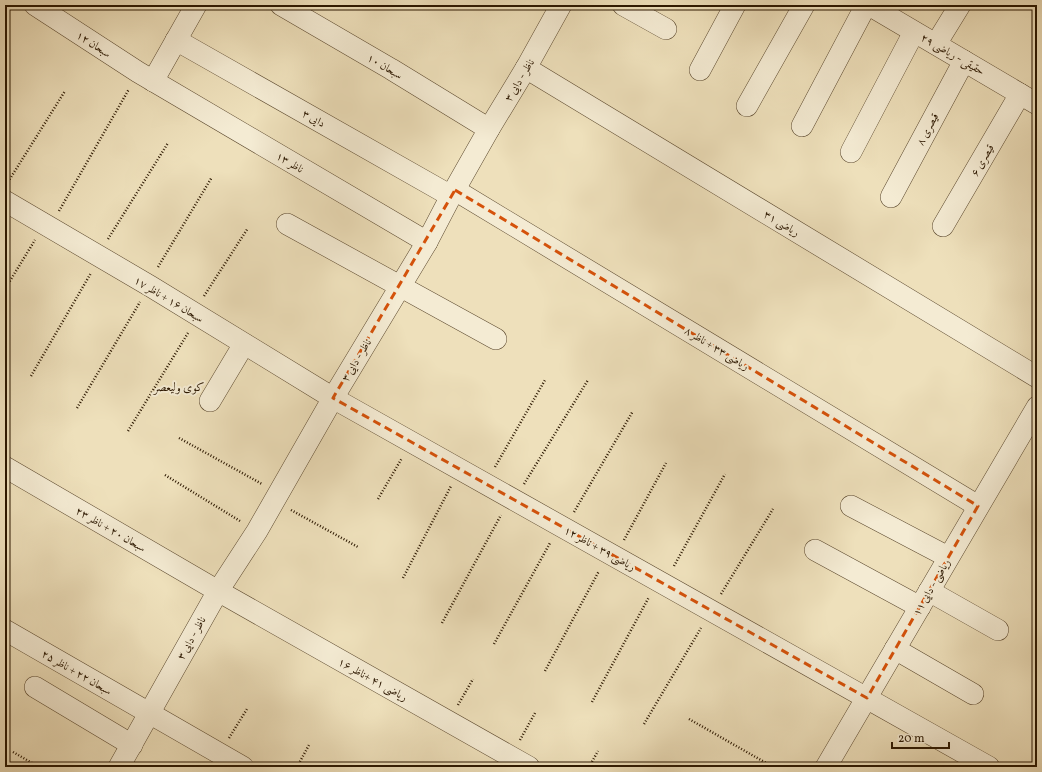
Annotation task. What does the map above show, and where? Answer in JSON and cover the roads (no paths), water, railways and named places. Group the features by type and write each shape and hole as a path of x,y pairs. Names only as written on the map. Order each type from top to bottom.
{"street":[{"name":"سبحان ۱۲","path":"35,5 146,77"},
{"path":"146,77 176,40 196,5"},
{"name":"سبحان ۱۰","path":"281,5 391,69 489,129"},
{"path":"623,5 666,29"},
{"path":"700,70 735,5"},
{"path":"747,106 804,5"},
{"path":"802,126 867,5"},
{"name":"حقیقی - ریاضی ۲۹","path":"867,5 1029,99"},
{"path":"936,44 960,5"},
{"name":"ناظر - دایی ۳","path":"119,767 218,591 257,531 333,398 427,242 489,129 526,68 557,6"},
{"path":"851,152 914,32"},
{"name":"دایی ۳","path":"176,40 453,193"},
{"name":"قیصری ۸","path":"891,197 964,61"},
{"name":"ریاضی ۳۱","path":"526,68 1037,377"},
{"name":"ناظر ۱۳","path":"146,77 427,242"},
{"name":"قیصری ۶","path":"944,226 1029,99"},
{"name":"ریاضی ۳۳ + ناظر ۸","path":"453,193 978,506"},
{"name":"سبحان ۱۶ + ناظر ۱۷","path":"5,201 99,256 333,398"},
{"path":"287,224 496,339"},
{"path":"210,401 244,344"},
{"name":"ریاضی ۳۹ + ناظر ۱۲","path":"333,398 989,767"},
{"name":"ریاضی - دایی ۱۱","path":"826,767 1037,407"},
{"name":"سبحان ۲۰ + ناظر ۲۳","path":"5,466 218,591"},
{"path":"851,506 948,557"},
{"path":"815,550 924,599 998,630"},
{"name":"ریاضی ۴۱ +ناظر ۱۶","path":"218,591 529,767"},
{"name":"سبحان ۲۲ + ناظر ۲۵","path":"5,630 243,767"},
{"path":"895,649 973,694"},
{"path":"35,687 132,745"}],"district":[{"name":"کوی ولیعصر","path":"179,387"}]}
